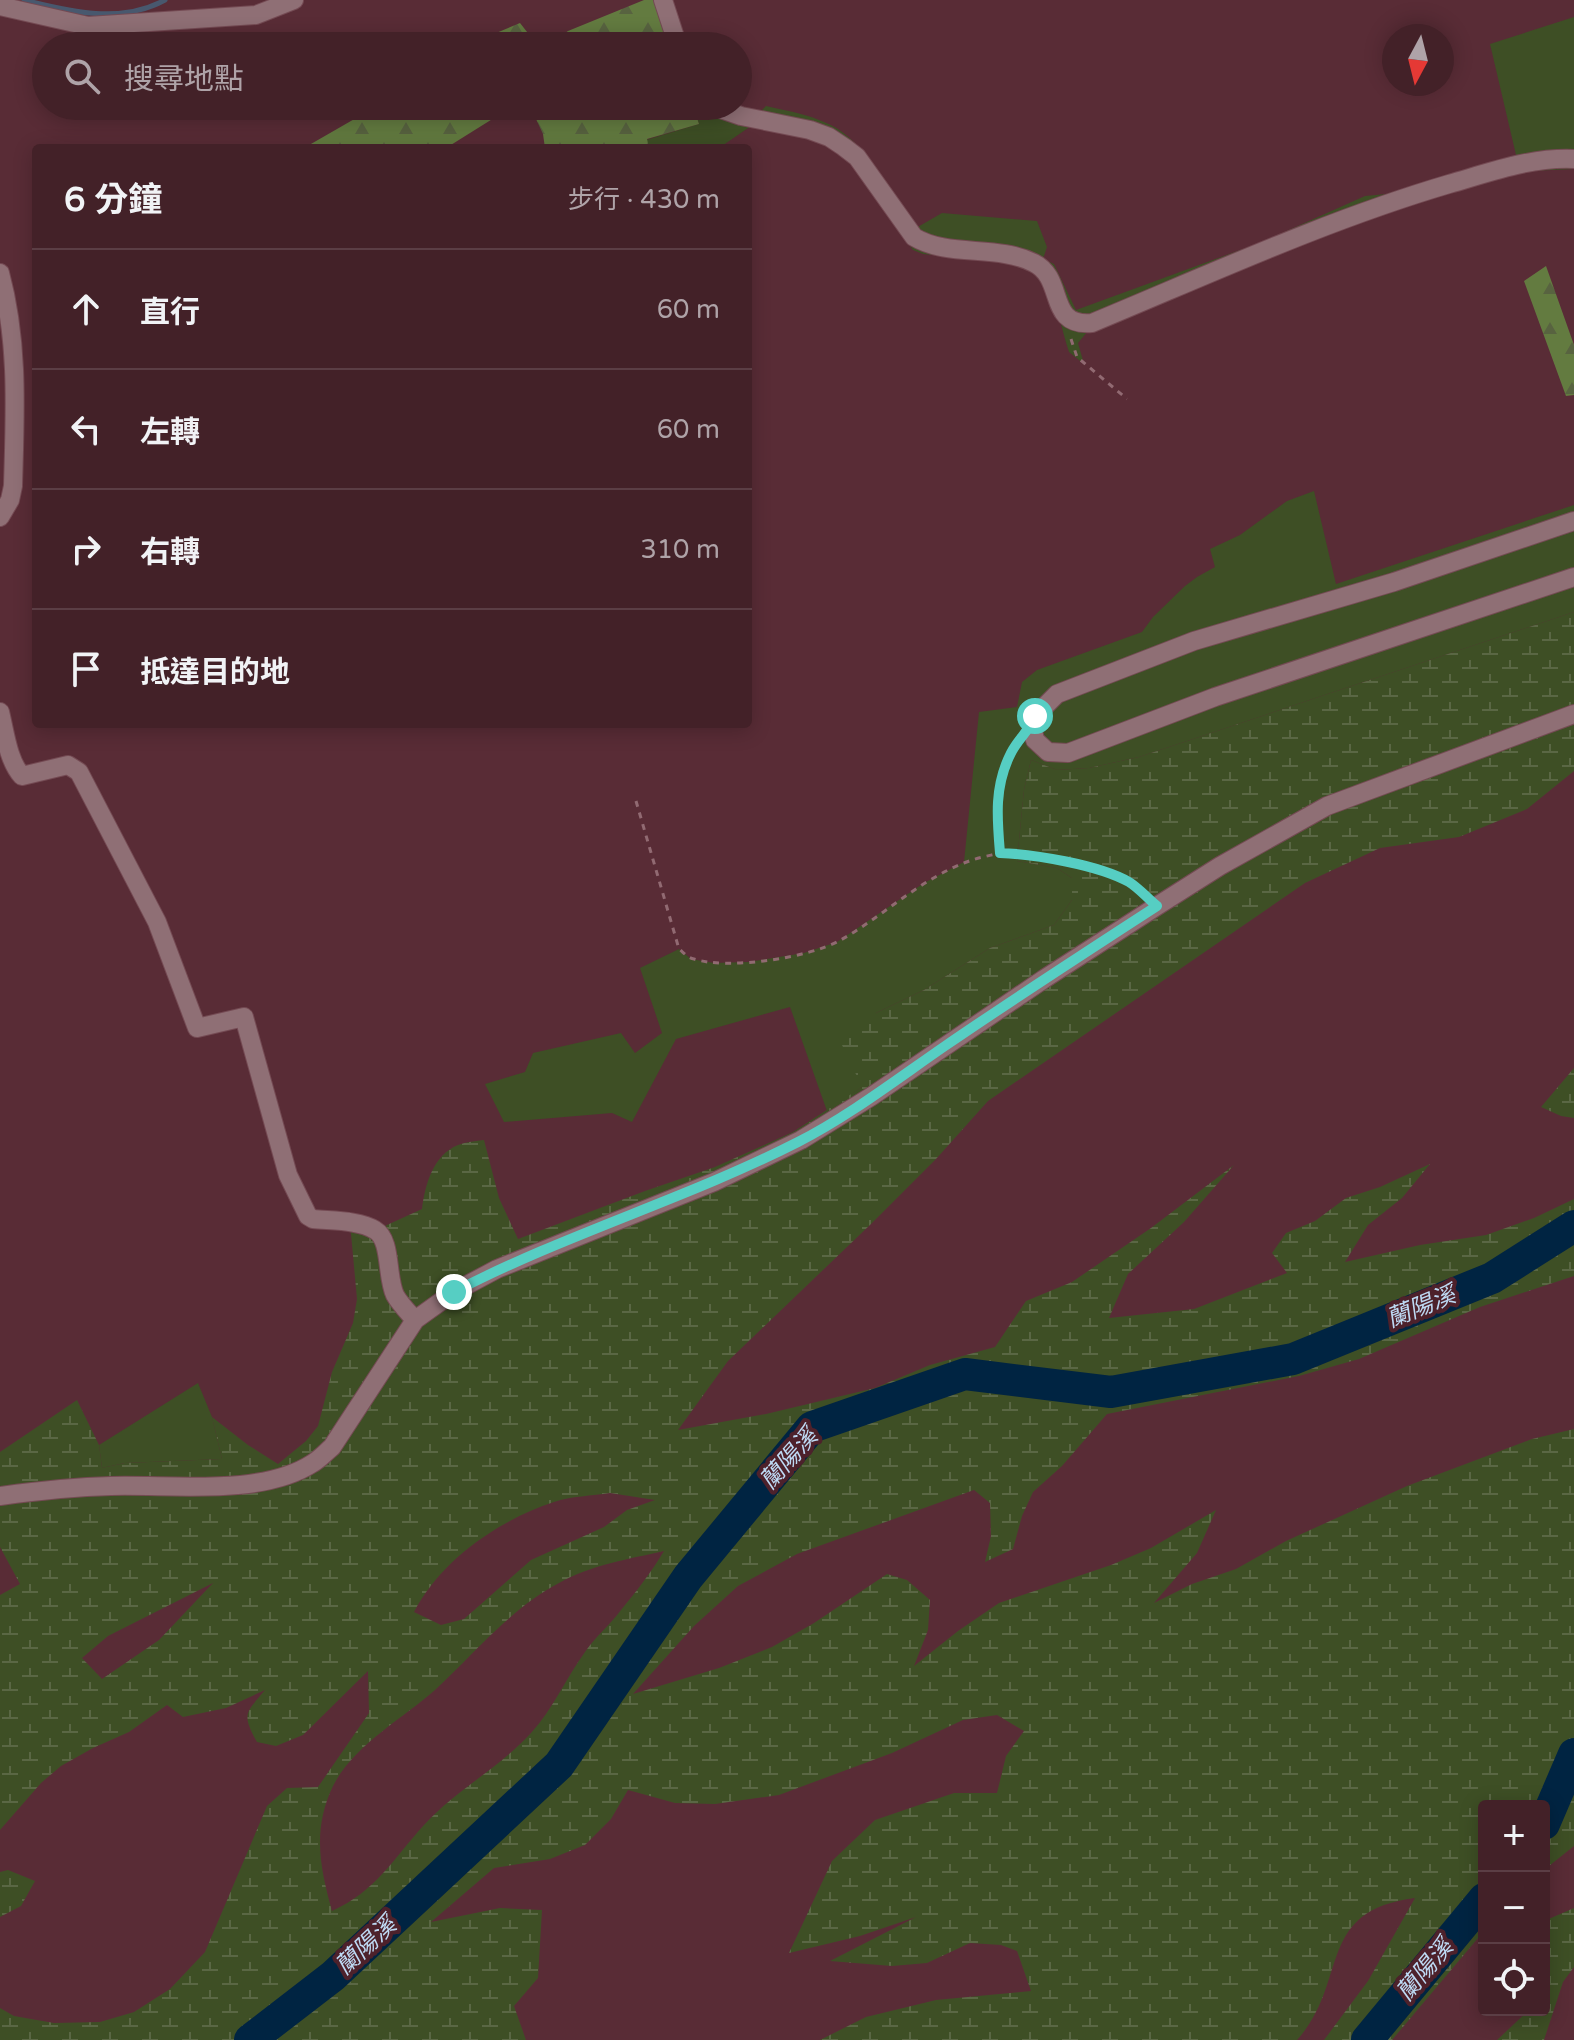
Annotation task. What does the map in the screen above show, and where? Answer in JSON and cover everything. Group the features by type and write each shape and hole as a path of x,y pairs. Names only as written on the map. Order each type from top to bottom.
{"street":[{"path":"0,6 88,26 256,15 294,0"},
{"path":"663,0 673,32"},
{"path":"752,117 829,137 857,157 914,237 922,242 1021,258 1037,264 1050,278 1064,315 1075,323 1092,323 1307,233 1407,196 1522,162 1574,159"},
{"path":"0,273 11,327 16,381 13,486 10,500 0,517"},
{"path":"1574,521 1394,582 1194,641 1124,666 1057,694 1035,716 1032,726 1035,740 1048,752 1068,753 1215,697 1574,577"},
{"path":"0,712 18,773 26,777 68,765 79,772 157,922 197,1028 244,1017 288,1175 308,1216 376,1230 387,1243 387,1270 395,1295 415,1320"},
{"path":"0,1496 113,1486 227,1485 269,1480 313,1463 332,1447 415,1320 454,1292 497,1269 714,1182 801,1140 1157,906 1220,866 1327,806 1574,714"}],"path":[{"path":"1075,323 1071,339 1077,357 1127,399"},
{"path":"1000,853 996,806 1001,776 1012,750 1032,726"},
{"path":"636,801 679,949 691,959 714,963 748,962 804,953 837,942 924,883 965,862 1000,853 1022,854 1092,868 1129,882 1157,906"}],"green space":[{"path":"644,0 656,0 667,32 567,32"},
{"path":"1574,17 1574,169 1529,171 1465,187 1322,232 1088,331 1078,343 1084,364 1069,352 1056,307 1044,281 1022,268 1006,264 923,254 913,250 856,166 825,142 754,124 725,144 648,144 646,140 699,124 698,120 752,120 752,109 761,111 766,106 821,121 838,129 861,149 916,228 942,213 1037,221 1047,247 1043,259 1054,264 1076,310 1262,242 1365,196 1386,194 1516,155 1490,44"},
{"path":"520,23 527,32 498,32"},
{"path":"353,120 491,120 452,144 311,144"},
{"path":"536,120 698,120 699,124 647,139 648,144 544,144"},
{"path":"1546,266 1574,345 1574,395 1566,396 1524,281"},
{"path":"1314,491 1336,584 1574,505 1574,612 1139,757 1089,768 1057,770 1031,760 1024,790 1017,861 1057,868 1072,878 1072,900 1054,925 990,948 924,990 876,1013 862,1087 827,1111 790,1007 676,1039 632,1122 612,1113 504,1122 485,1084 525,1072 533,1053 621,1033 635,1053 662,1033 640,968 679,949 691,959 714,963 748,962 804,953 837,942 924,883 964,862 979,712 1017,707 1022,682 1037,670 1142,632 1185,586 1215,567 1210,549 1240,535 1287,501"},
{"path":"1574,612 1574,771 1527,809 1459,837 1380,848 1305,883 988,1101 871,1224 728,1361 678,1430 766,1414 875,1388 930,1365 995,1347 1026,1301 1072,1282 1151,1228 1234,1165 1184,1222 1128,1274 1109,1318 1194,1309 1287,1273 1272,1253 1286,1233 1315,1221 1346,1198 1380,1187 1430,1164 1402,1198 1368,1225 1345,1262 1420,1245 1486,1235 1534,1218 1574,1199 1574,1276 1480,1307 1359,1359 1299,1376 1107,1414 1062,1466 1033,1492 1022,1516 1013,1549 985,1562 991,1536 990,1503 974,1490 797,1554 738,1586 694,1626 633,1694 719,1668 772,1647 887,1574 907,1580 930,1600 928,1630 914,1666 999,1603 1151,1548 1216,1510 1197,1553 1154,1603 1192,1584 1236,1569 1286,1541 1407,1486 1532,1439 1574,1429 1574,1846 1550,1865 1550,1800 1478,1800 1478,1938 1392,2040 1324,2040 1368,1981 1415,1898 1383,1905 1361,1918 1347,1933 1324,1995 1313,2018 1297,2040 820,2040 866,2017 936,2000 1031,1991 1017,1951 1001,1945 970,1943 927,1963 892,1966 830,1961 916,1917 860,1936 789,1953 832,1861 875,1820 954,1793 997,1793 1006,1756 1024,1731 997,1715 963,1720 892,1753 779,1795 715,1804 675,1803 628,1790 611,1819 585,1845 550,1859 494,1868 431,1922 500,1908 542,1910 538,1978 514,2006 526,2040 0,2040 0,2008 14,2016 54,2023 100,2022 134,2012 170,1989 205,1952 267,1806 287,1788 318,1787 369,1713 368,1671 303,1735 276,1746 257,1742 247,1719 250,1709 265,1690 226,1708 183,1717 167,1705 129,1732 61,1766 41,1783 0,1830 0,1595 20,1584 0,1547 0,1452 77,1400 99,1445 102,1468 125,1463 222,1459 212,1417 278,1464 306,1441 318,1426 332,1372 353,1323 357,1299 350,1223 376,1230 422,1209 425,1190 436,1163 449,1150 468,1142 484,1140 499,1198 518,1239 715,1167 793,1132 862,1087 842,1045 876,1013 924,990 990,948 1054,925 1072,900 1072,878 1057,868 1017,861 1024,790 1031,760 1057,770 1089,768 1139,757","holes":["610,1493 655,1500 627,1510 604,1527 531,1560 464,1619 441,1625 414,1612 440,1575 456,1559 513,1519 574,1497","664,1551 578,1662 531,1733 436,1812 361,1894 332,1911 320,1848 322,1818 333,1786 353,1758 435,1690 509,1618 541,1593 610,1563","213,1583 159,1640 102,1679 82,1658 108,1636"]},
{"path":"1574,1068 1574,1118 1541,1107"},
{"path":"198,1383 212,1417 222,1459 125,1463 102,1468 99,1445"},
{"path":"8,1870 35,1881 21,1906 0,1917 0,1872"},
{"path":"1574,1908 1574,1967 1563,1982 1544,2040 1497,2040 1523,2016 1550,2016 1550,1918"}],"waterway":[{"path":"24,0 96,14 131,12 165,0"},
{"name":"蘭陽溪","path":"250,2040 333,1976 559,1765 688,1577 812,1427 965,1374 1111,1392 1293,1359 1492,1278 1574,1226"},
{"name":"蘭陽溪","path":"1550,1810 1574,1754"},
{"name":"蘭陽溪","path":"1367,2040 1478,1906"}],"route":[{"path":"454,1292 497,1269 714,1182 801,1140 1157,906 1129,882 1092,868 1022,854 1000,853 996,806 1001,776 1012,750 1032,726 1035,716"}]}
